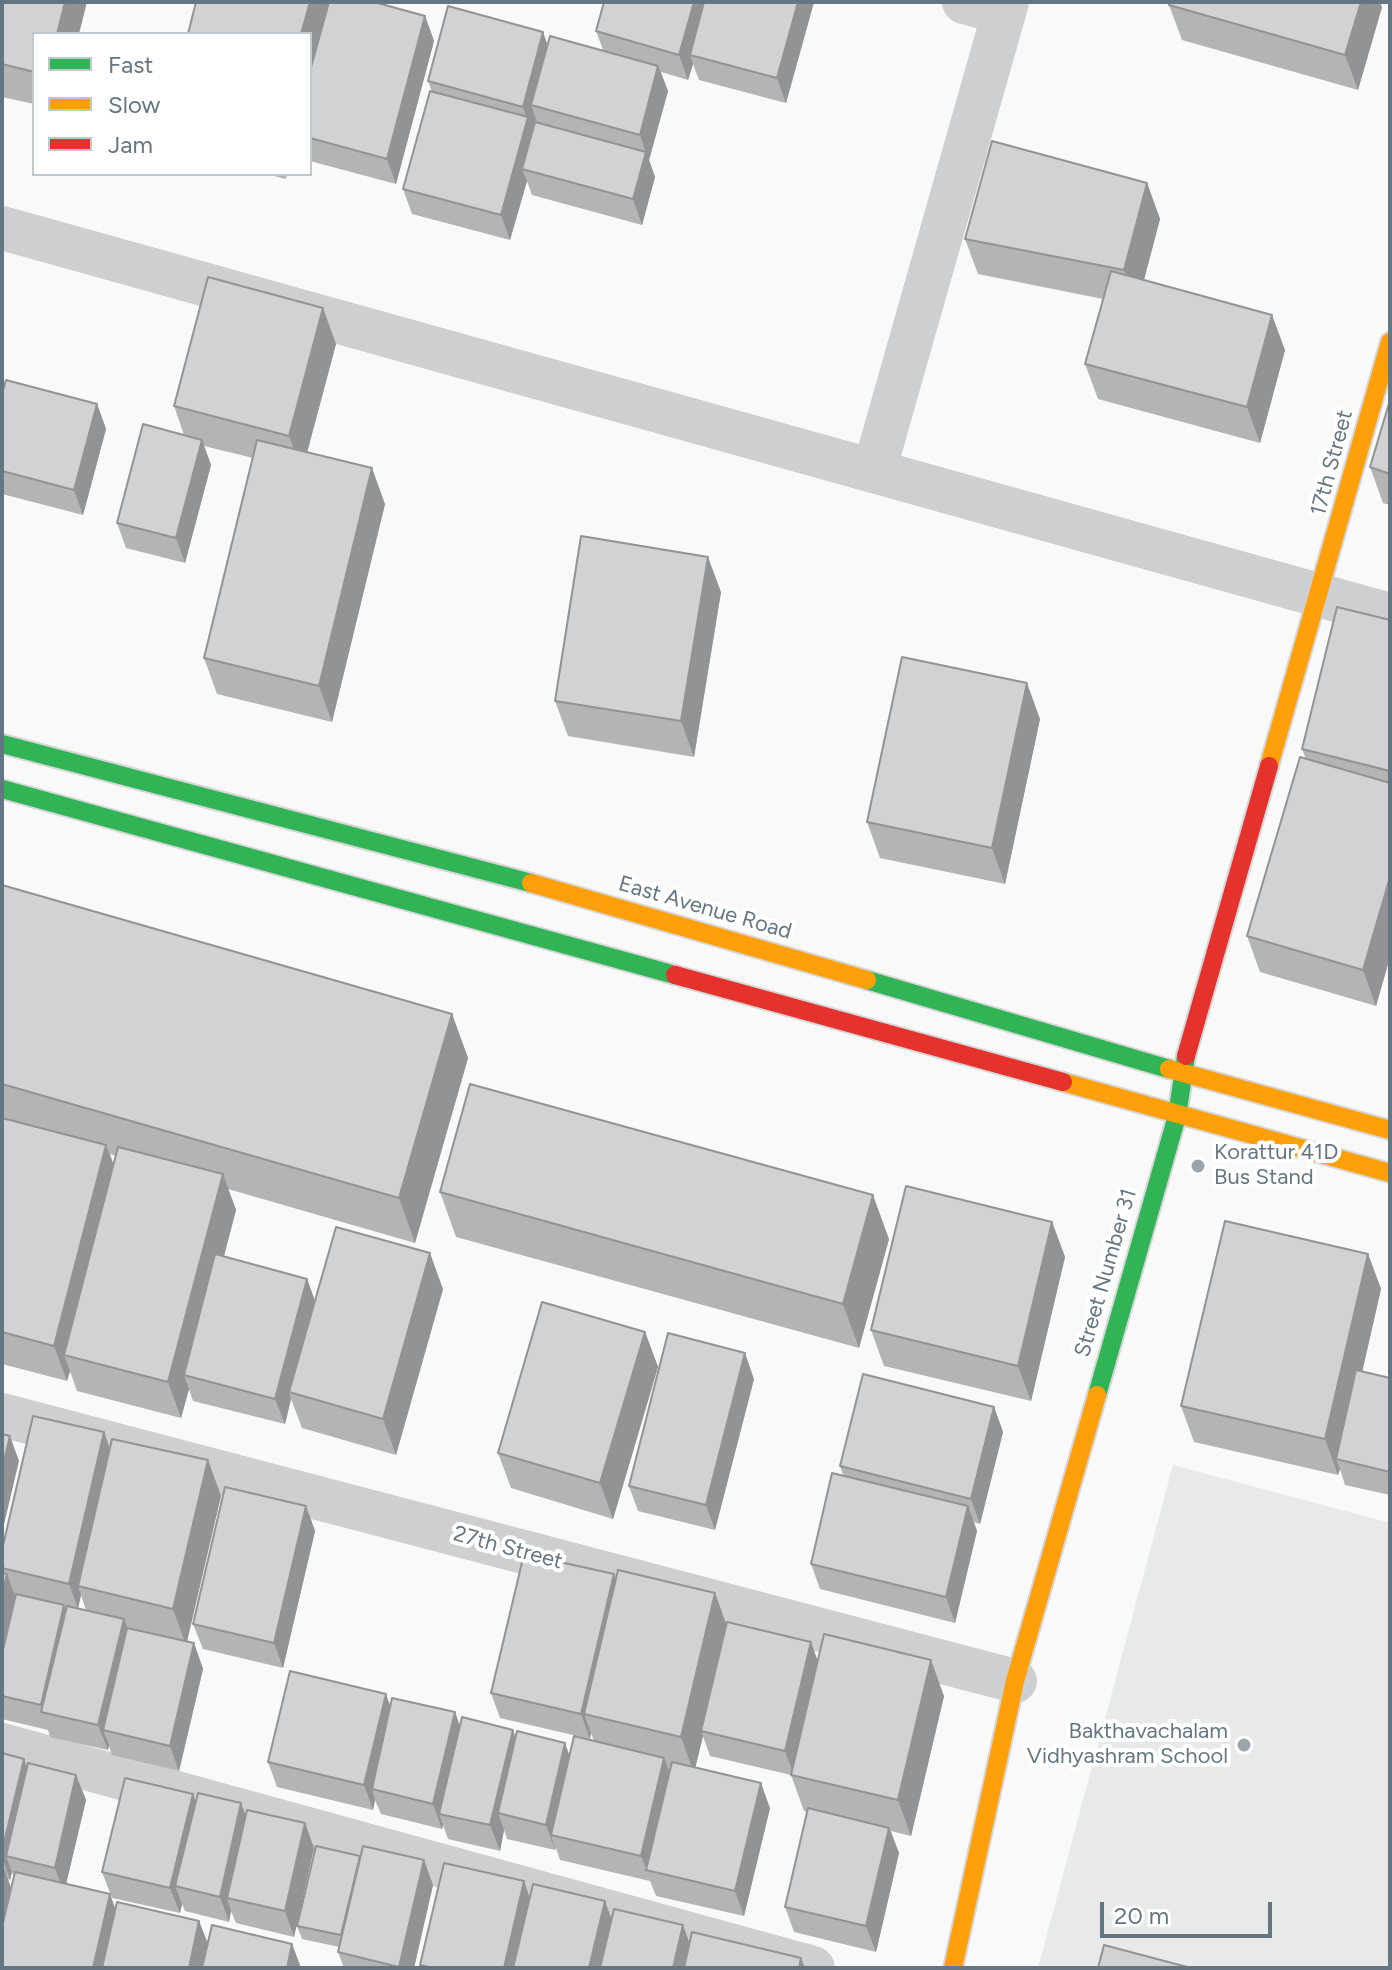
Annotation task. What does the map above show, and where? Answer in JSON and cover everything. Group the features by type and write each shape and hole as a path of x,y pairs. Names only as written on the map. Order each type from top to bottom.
{"main road":[{"name":"17th Street","path":"1320,596 1390,342"},
{"name":"Street Number 31","path":"953,1968 1015,1681 1177,1116 1181,1073 1320,596"},
{"name":"East Avenue Road","path":"2,744 605,903 1181,1073 1390,1130"},
{"path":"2,789 1390,1173"}],"street":[{"path":"874,471 991,6"},
{"path":"2,228 1390,615"},
{"name":"27th Street","path":"2,1415 1015,1681"},
{"path":"2,1745 813,1968"}],"shaded area":[{"name":"Bakthavachalam Vidhyashram School","path":"1173,1465 1390,1523 1390,1968 1038,1968"}],"building":[{"path":"2,2 65,2 58,32 32,32 32,72 2,64"},
{"path":"196,2 310,2 302,32 188,32"},
{"path":"329,2 374,2 425,16 387,159 312,139 312,64"},
{"path":"604,2 694,2 679,55 596,31"},
{"path":"704,2 798,2 777,78 690,55"},
{"path":"1170,2 1361,2 1345,55 1169,5"},
{"path":"448,6 543,32 523,107 428,81"},
{"path":"550,36 658,66 640,135 531,105"},
{"path":"430,91 528,117 501,215 403,189"},
{"path":"535,122 646,152 633,199 522,169"},
{"path":"992,141 1147,183 1124,270 965,239"},
{"path":"1111,271 1272,315 1247,407 1085,364"},
{"path":"208,277 323,308 289,436 174,406"},
{"path":"6,380 97,404 74,490 2,471 2,394"},
{"path":"1390,400 1390,474 1370,467"},
{"path":"143,424 202,440 176,538 117,523"},
{"path":"257,440 372,468 319,686 204,658"},
{"path":"581,536 708,557 681,721 555,701"},
{"path":"1337,607 1390,620 1390,771 1302,749"},
{"path":"902,657 1027,683 992,848 867,822"},
{"path":"1300,757 1390,783 1390,877 1363,970 1247,936"},
{"path":"2,885 452,1014 399,1198 2,1084"},
{"path":"470,1084 873,1195 843,1304 440,1192"},
{"path":"2,1118 106,1145 54,1346 2,1332"},
{"path":"118,1147 223,1174 168,1382 64,1355"},
{"path":"906,1186 1052,1222 1018,1366 871,1330"},
{"path":"1225,1221 1368,1254 1325,1439 1181,1406"},
{"path":"336,1227 430,1253 383,1419 289,1392"},
{"path":"215,1254 307,1279 275,1399 184,1375"},
{"path":"542,1302 645,1332 600,1483 498,1453"},
{"path":"668,1333 745,1353 706,1505 629,1486"},
{"path":"1356,1370 1390,1378 1390,1472 1336,1459"},
{"path":"863,1374 994,1407 971,1499 840,1466"},
{"path":"33,1416 104,1432 69,1584 2,1568 2,1550"},
{"path":"2,1434 10,1436 2,1469"},
{"path":"112,1439 208,1460 173,1609 78,1586"},
{"path":"832,1473 968,1506 946,1597 811,1564"},
{"path":"225,1487 306,1506 274,1643 193,1624"},
{"path":"524,1554 614,1574 581,1714 491,1693"},
{"path":"618,1570 715,1593 681,1737 584,1714"},
{"path":"2,1573 7,1574 2,1596"},
{"path":"16,1594 64,1605 41,1705 2,1696 2,1654"},
{"path":"67,1606 124,1619 98,1725 41,1712"},
{"path":"727,1622 811,1642 785,1751 701,1731"},
{"path":"127,1628 194,1643 170,1746 103,1730"},
{"path":"824,1634 931,1660 898,1800 791,1775"},
{"path":"290,1671 386,1694 364,1785 268,1762"},
{"path":"392,1698 455,1712 433,1804 372,1789"},
{"path":"462,1717 513,1730 490,1825 439,1814"},
{"path":"517,1731 565,1743 546,1825 498,1813"},
{"path":"574,1736 664,1758 641,1856 551,1835"},
{"path":"2,1753 24,1759 2,1851"},
{"path":"672,1762 761,1783 735,1891 646,1870"},
{"path":"28,1763 76,1775 55,1868 6,1856"},
{"path":"125,1778 193,1794 170,1888 102,1872"},
{"path":"198,1793 241,1803 220,1897 175,1886"},
{"path":"808,1808 889,1828 866,1926 785,1907"},
{"path":"247,1810 305,1823 285,1911 227,1898"},
{"path":"316,1846 360,1856 341,1935 297,1926"},
{"path":"363,1846 424,1860 399,1967 338,1952"},
{"path":"444,1863 524,1881 504,1968 433,1968 420,1965"},
{"path":"15,1872 110,1894 93,1968 2,1968 2,1927"},
{"path":"533,1884 605,1901 589,1968 513,1968"},
{"path":"117,1902 199,1921 189,1968 102,1968"},
{"path":"614,1909 683,1925 673,1968 600,1968"},
{"path":"212,1925 292,1944 287,1968 202,1968"},
{"path":"692,1932 801,1958 799,1968 684,1968"},
{"path":"1104,1945 1191,1968 1098,1968"}],"traffic: fast":[{"path":"2,744 531,883"},
{"path":"2,789 675,975"},
{"path":"867,980 1169,1069"},
{"path":"1097,1395 1177,1116 1186,1056"}],"traffic: slow":[{"path":"1269,766 1390,342"},
{"path":"531,883 867,980"},
{"path":"1169,1069 1390,1130"},
{"path":"1063,1082 1390,1173"},
{"path":"953,1968 1015,1681 1097,1395"}],"traffic: jam":[{"path":"1186,1056 1269,766"},
{"path":"675,975 1063,1082"}],"place":[{"name":"Korattur 41D Bus Stand","path":"1198,1166"},
{"name":"Bakthavachalam Vidhyashram School","path":"1244,1745"}]}
